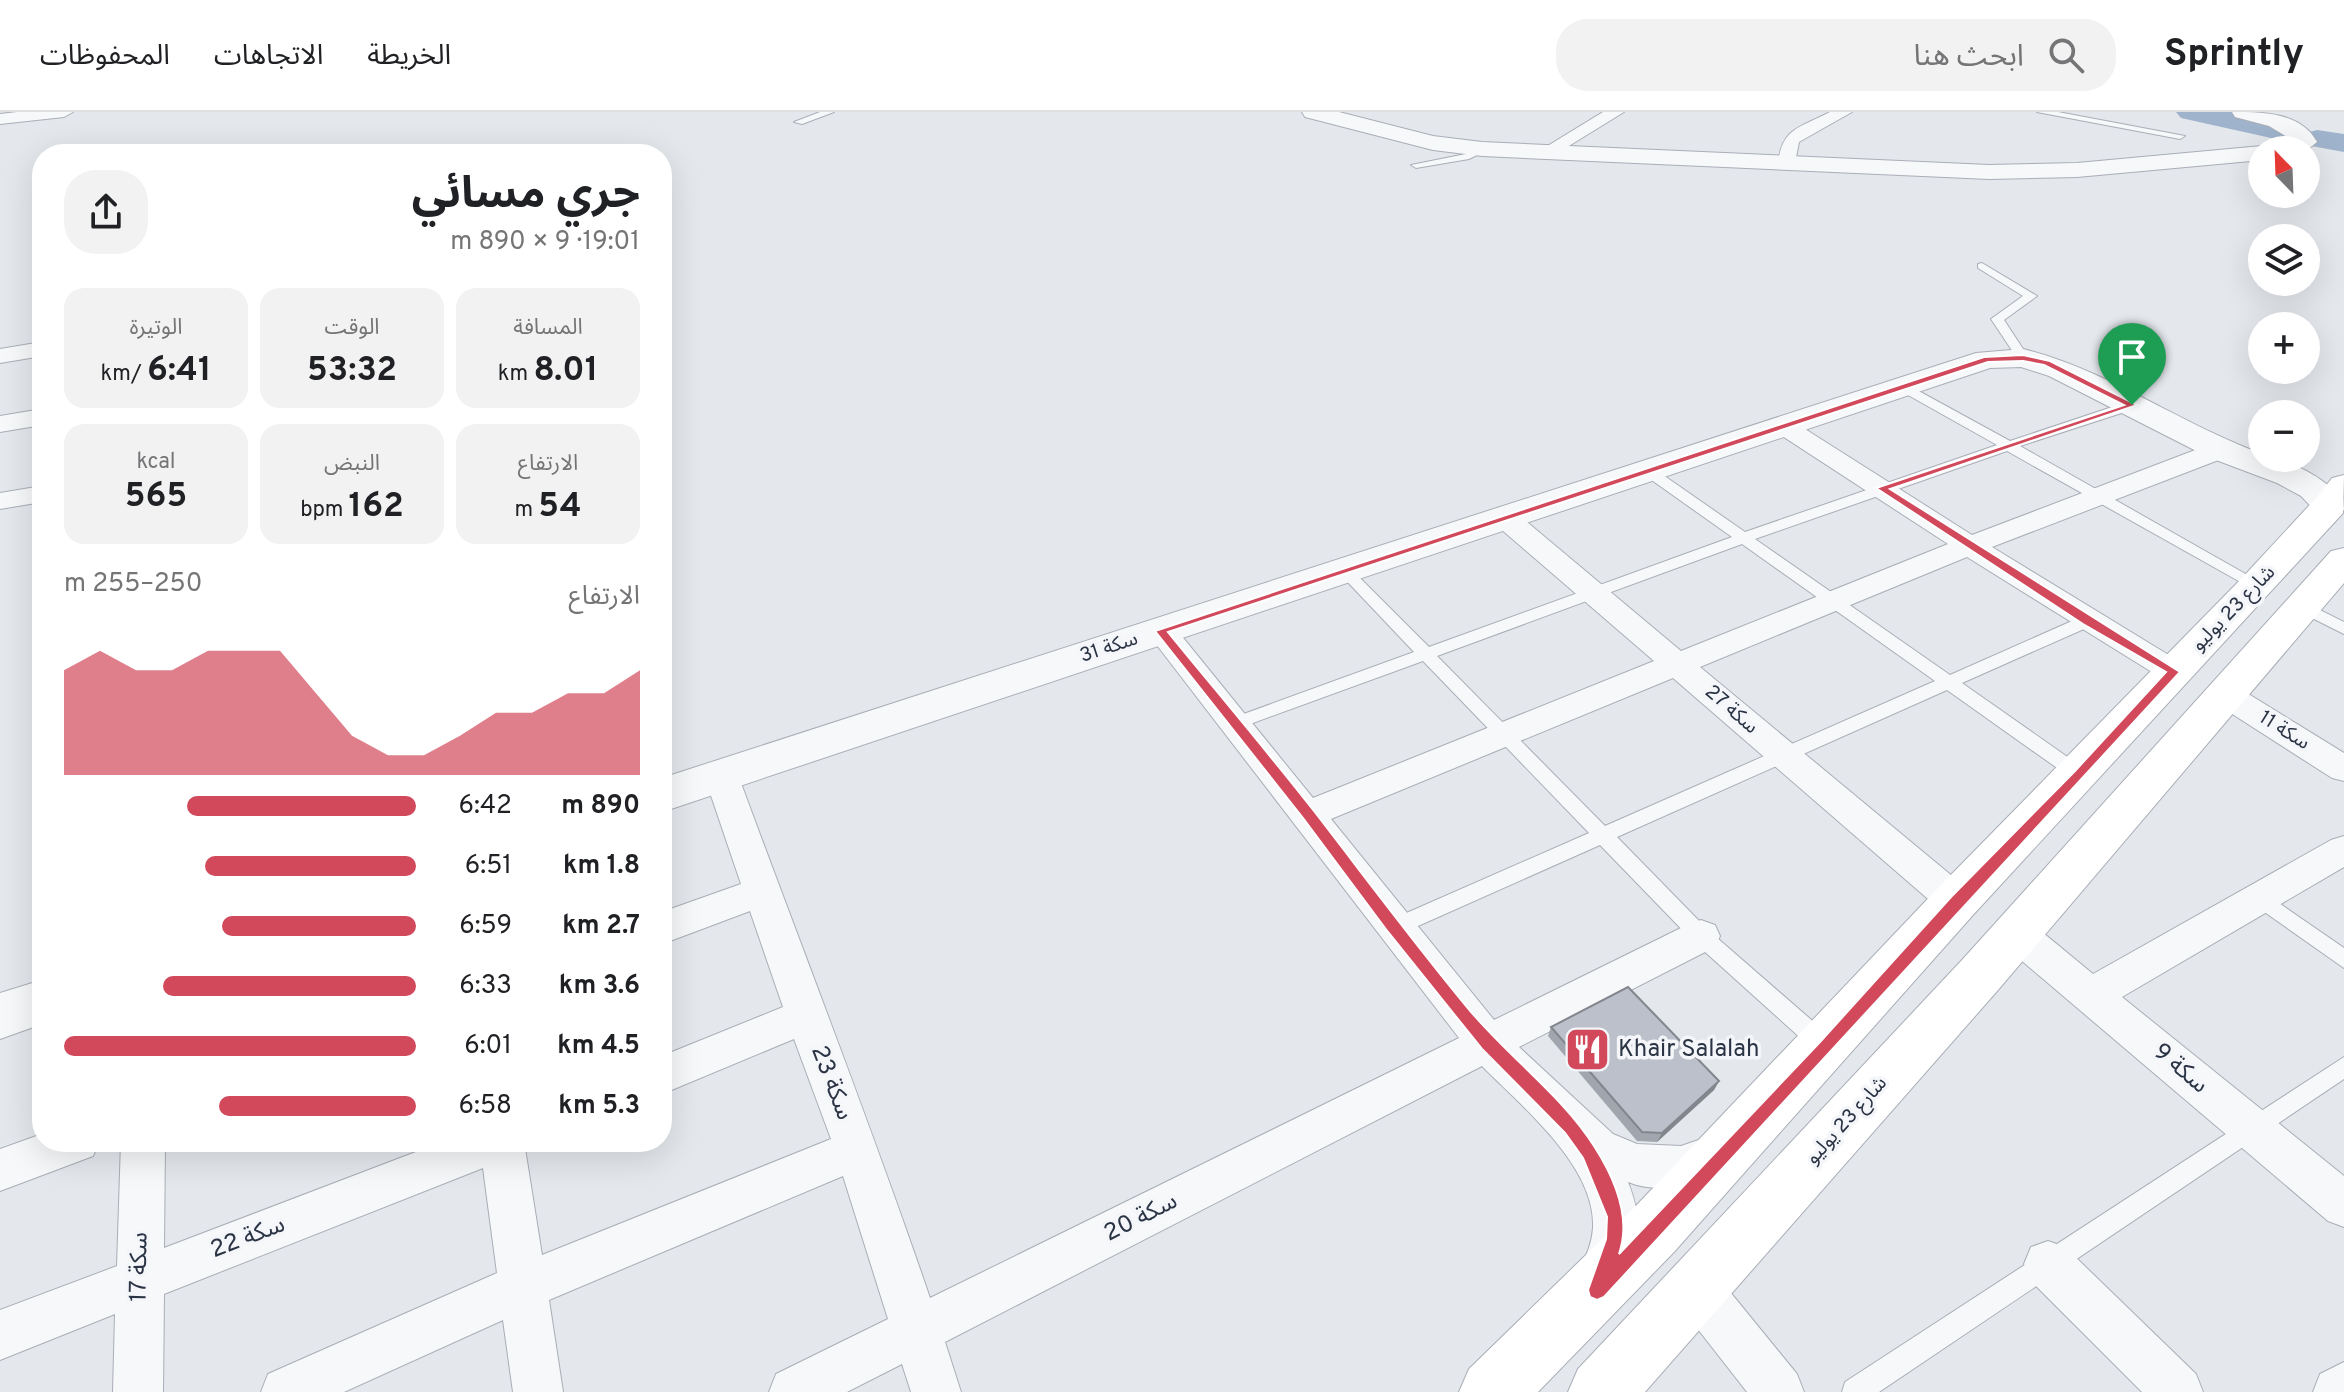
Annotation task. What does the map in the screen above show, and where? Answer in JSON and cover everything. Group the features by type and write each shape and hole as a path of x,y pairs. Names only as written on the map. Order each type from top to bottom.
{"main road":[{"name":"شارع 23 يوليو","path":"1492,1392 1597,1290 1826,1047 1956,901 2080,775 2257,585 2339,487"},
{"name":"شارع 23 يوليو","path":"1601,1392 2016,933 2223,693 2323,618 2344,559"}],"street":[{"path":"0,119 64,112"},
{"path":"1313,112 1433,143 1482,149 1928,171 2016,172 2248,154"},
{"path":"1545,153 1615,112"},
{"path":"1787,164 1792,139 1843,112"},
{"path":"2243,112 2277,121 2302,136"},
{"path":"0,356 32,351"},
{"name":"سكة 31","path":"672,792 1987,359 2023,358 2060,369 2220,450 2276,470 2313,489 2339,487"},
{"path":"0,424 32,419"},
{"path":"1785,427 2087,621 2174,672"},
{"path":"1308,814 1968,546 2220,450"},
{"path":"0,501 32,496"},
{"name":"سكة 27","path":"1505,518 1956,901"},
{"path":"1161,631 1308,814 1393,928 1488,1044 1571,1127 1597,1149 1637,1165 1681,1167 1730,1149"},
{"name":"سكة 11","path":"2223,693 2344,769"},
{"name":"سكة 23","path":"721,775 806,1016 857,1149 936,1392"},
{"path":"2091,995 2344,850"},
{"path":"672,924 763,891"},
{"name":"سكة 9","path":"2016,933 2344,1205"},
{"name":"سكة 20","path":"794,1392 1701,936"},
{"path":"0,1016 32,1005"},
{"path":"672,1071 806,1016"},
{"path":"1571,1127 1601,1176 1615,1217 1615,1239 1597,1290"},
{"path":"286,1392 524,1286 857,1149"},
{"path":"0,1170 50,1152"},
{"name":"سكة 17","path":"138,1392 143,1152"},
{"name":"سكة 22","path":"0,1335 473,1152"},
{"path":"501,1152 524,1286 538,1392"},
{"path":"2048,1264 2178,1392"},
{"path":"1696,1288 1779,1392"},
{"path":"2338,1392 2344,1387"}],"lane":[{"path":"799,122 829,112"},
{"path":"2048,112 2180,136"},
{"path":"1416,165 1469,156 1482,149"},
{"path":"1982,266 2031,296 1997,319 2023,358"},
{"path":"1904,387 2257,585"},
{"path":"1233,724 1881,488 2132,405"},
{"path":"1648,471 2080,775"},
{"path":"1345,571 1701,936 1826,1047"},
{"path":"1393,928 2087,621"},
{"path":"2260,898 2344,959"},
{"path":"1855,1392 2344,1067"}],"building":[{"path":"1628,987 1719,1081 1662,1133 1642,1132 1551,1027"}],"waterway":[{"path":"2191,112 2280,131"},
{"path":"2320,139 2344,143"}],"place":[{"name":"Khair Salalah","path":"1587,1050"}],"route":[{"path":"2023,358 2046,363 2132,405 1881,488 2087,621 2174,672 2080,775 1956,901 1826,1047 1597,1290 1615,1239 1615,1217 1610,1197 1589,1153 1571,1127 1488,1044 1393,928 1308,814 1161,631 1987,359 2023,358"}]}
